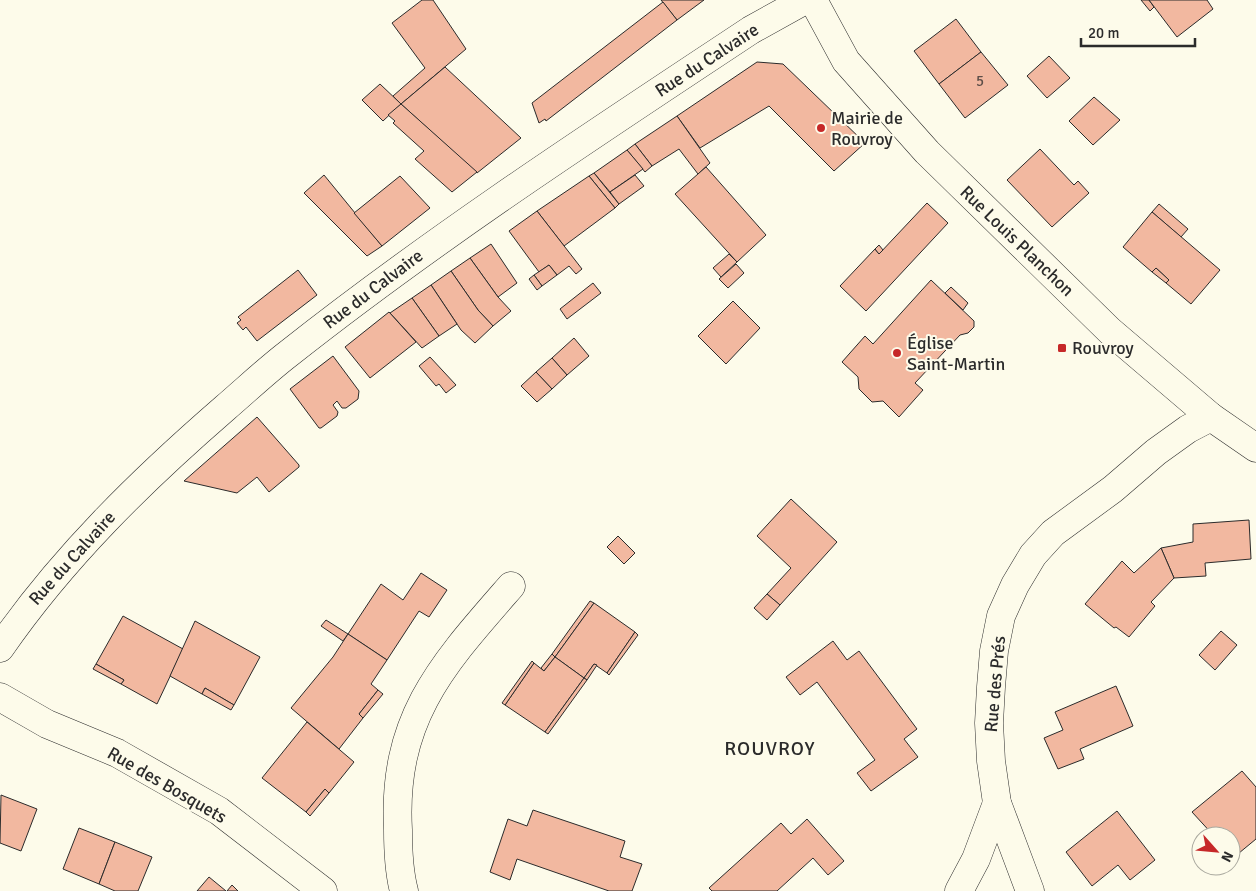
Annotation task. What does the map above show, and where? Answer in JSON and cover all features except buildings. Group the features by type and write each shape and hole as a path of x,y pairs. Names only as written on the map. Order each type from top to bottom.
{"street":[{"name":"Rue du Calvaire","path":"0,648 26,610 122,502 192,437 286,355 424,251 751,30 805,0"},
{"name":"Rue Louis Planchon","path":"813,0 846,61 927,152 1110,331 1211,417 1256,448"},
{"name":"Rue des Prés","path":"1030,891 996,803 989,723 994,652 1001,616 1015,585 1032,555 1053,533 1079,512 1113,489 1156,452 1188,429 1211,417"},
{"path":"404,891 396,808 400,771 408,736 432,685 448,662 511,586"},
{"name":"Rue des Bosquets","path":"0,698 47,724 117,753 210,806 323,891"},
{"path":"960,891 976,859 996,803"}],"place":[{"name":"Mairie de Rouvroy","path":"821,128"},
{"name":"Rouvroy","path":"1062,348"},
{"name":"Église Saint-Martin","path":"897,353"}],"district":[{"name":"ROUVROY","path":"770,748"}]}
